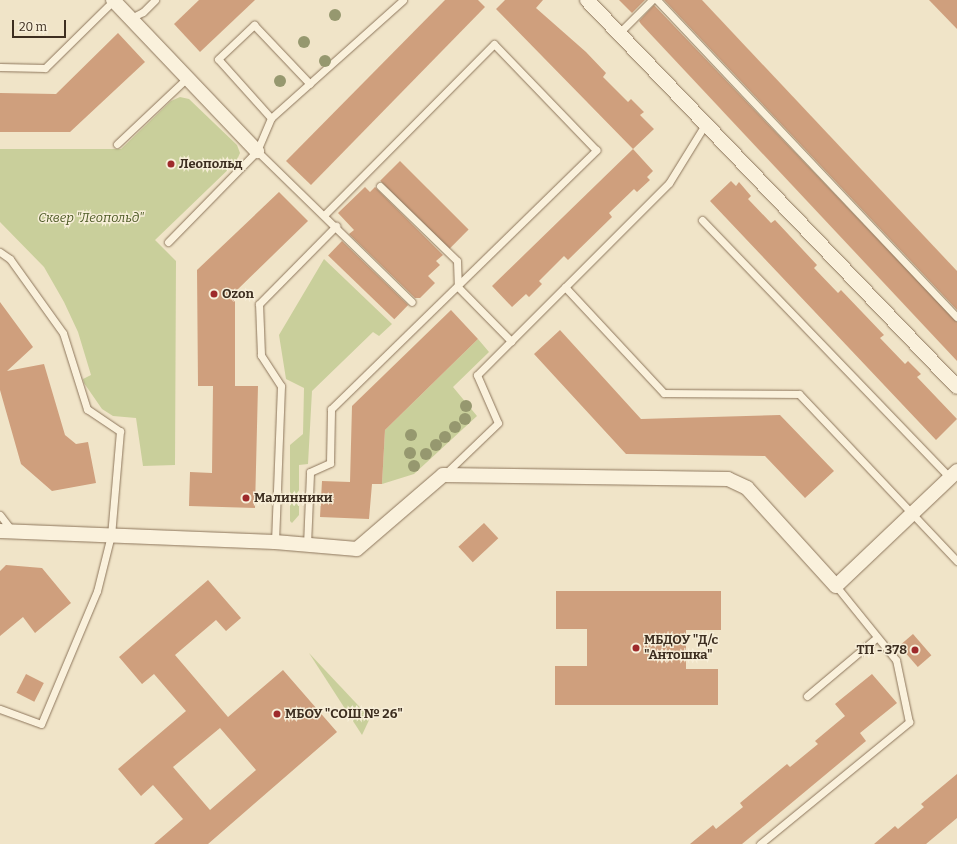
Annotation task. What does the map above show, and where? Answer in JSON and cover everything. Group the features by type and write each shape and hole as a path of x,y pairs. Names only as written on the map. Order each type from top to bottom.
{"street":[{"path":"114,0 189,77 257,151"},
{"path":"587,0 957,387"},
{"path":"6,531 275,542 357,549 443,476 728,479 747,488 836,586 953,474"}],"lane":[{"path":"0,67 45,68 114,0"},
{"path":"131,18 143,12 155,0"},
{"path":"168,242 257,151 271,118 403,0"},
{"path":"619,33 652,0"},
{"path":"657,0 957,317"},
{"path":"271,118 218,59 254,25 310,84"},
{"path":"307,545 310,472 330,462 331,409 458,287 596,150 494,44 325,214"},
{"path":"117,144 189,77"},
{"path":"443,476 498,423 477,375 669,183 706,123"},
{"path":"257,151 325,214 412,302"},
{"path":"380,186 457,261 458,287 511,341"},
{"path":"702,220 953,474"},
{"path":"275,542 281,386 261,355 259,304 336,226"},
{"path":"0,252 10,259 64,332 87,409 120,431 112,535 97,591 41,724 0,709"},
{"path":"565,287 664,393 798,394 957,561"},
{"path":"0,515 6,531"},
{"path":"760,844 910,722 896,660 876,638 836,586"},
{"path":"807,696 876,638"}],"green space":[{"name":"Сквер \"Леопольд\"","path":"180,97 189,99 237,145 240,153 236,162 155,240 176,261 175,465 143,466 136,418 113,416 102,409 84,383 83,379 91,375 78,332 64,302 44,267 0,222 0,149 121,149 171,101"},
{"path":"324,259 392,324 379,336 373,332 312,391 308,464 299,465 299,515 292,523 290,521 290,445 303,434 304,388 286,379 279,335"},
{"path":"478,339 489,352 453,387 477,416 414,474 382,484 385,430"},
{"path":"309,653 370,718 362,735"}],"building":[{"path":"199,0 255,0 200,52 174,24"},
{"path":"445,0 478,0 485,7 311,185 286,161"},
{"path":"505,0 543,0 536,8 586,52 606,73 603,77 628,102 631,99 644,112 640,115 654,129 633,149 496,9"},
{"path":"619,0 645,0 632,13"},
{"path":"664,0 702,0 957,271 957,310"},
{"path":"929,0 957,0 957,29"},
{"path":"654,5 957,322 957,361 641,24 639,21"},
{"path":"118,33 145,62 70,132 0,132 0,93 56,94"},
{"path":"633,149 653,171 647,177 650,180 637,192 634,189 609,213 612,217 568,260 564,256 539,281 542,284 529,297 526,294 512,307 492,286"},
{"path":"400,161 469,230 449,249 380,181"},
{"path":"731,181 736,186 739,182 751,196 748,199 771,223 775,220 817,265 814,268 838,293 841,290 884,335 880,338 905,364 908,361 921,374 917,377 957,419 936,440 710,201"},
{"path":"365,187 370,192 375,187 443,255 436,261 440,265 428,276 435,283 420,298 415,298 349,234 354,230 338,213"},
{"path":"279,192 308,221 235,292 235,386 258,386 255,508 189,506 190,472 212,473 213,386 198,386 197,270"},
{"path":"342,241 408,305 394,319 328,255"},
{"path":"0,302 33,347 7,371 44,364 65,435 76,444 88,442 96,483 52,491 21,464 0,390"},
{"path":"451,310 478,339 385,430 382,484 372,484 369,519 320,517 322,481 350,482 352,406"},
{"path":"560,330 641,419 780,415 834,471 805,498 765,456 626,454 534,354"},
{"path":"484,523 498,538 473,562 458,547"},
{"path":"6,565 42,568 71,603 35,633 23,617 0,636 0,571"},
{"name":"МБОУ \"СОШ № 26\"","path":"208,580 241,618 226,631 216,620 175,655 228,717 283,670 337,732 208,844 154,844 183,819 153,785 141,796 118,769 186,711 154,674 142,684 119,657","holes":["220,728 256,770 210,810 173,767"]},
{"name":"МБДОУ \"Д/с \"Антошка\"","path":"556,591 721,591 721,630 686,630 686,669 718,669 718,705 555,705 555,666 587,666 587,629 556,629"},
{"name":"ТП - 378","path":"913,634 931,655 918,667 899,646"},
{"path":"26,674 44,683 34,702 16,693"},
{"path":"872,674 897,703 860,733 866,741 742,844 690,844 713,825 716,829 743,807 740,803 787,764 790,767 818,744 815,741 845,716 835,704"},
{"path":"957,774 957,818 926,844 874,844 895,826 898,829 924,807 921,804"}],"place":[{"name":"Леопольд","path":"171,164"},
{"name":"Ozon","path":"214,294"},
{"name":"Малинники","path":"246,498"},
{"name":"МБДОУ \"Д/с \"Антошка\"","path":"636,648"},
{"name":"ТП - 378","path":"915,650"},
{"name":"МБОУ \"СОШ № 26\"","path":"277,714"}]}
